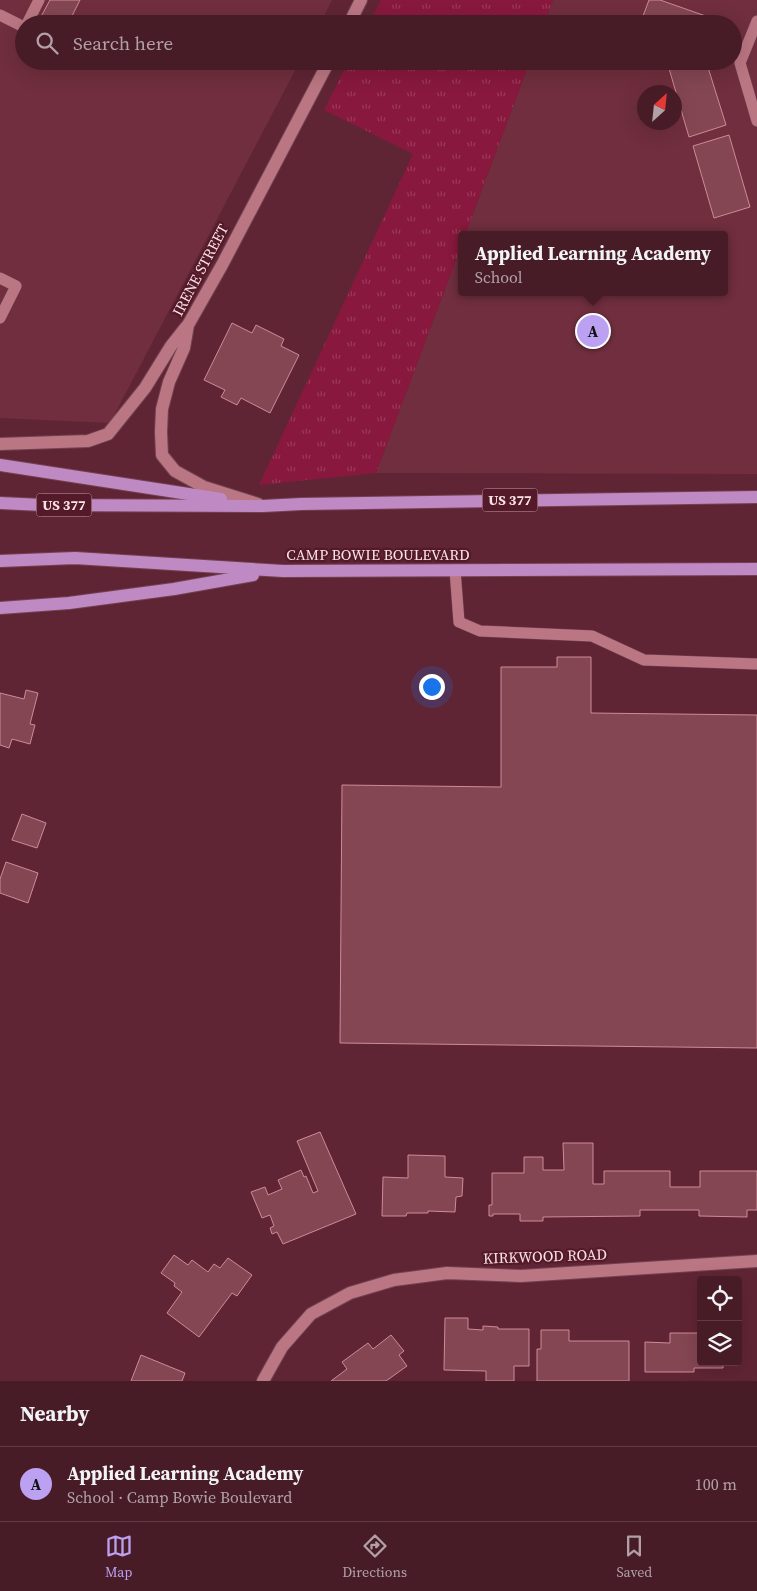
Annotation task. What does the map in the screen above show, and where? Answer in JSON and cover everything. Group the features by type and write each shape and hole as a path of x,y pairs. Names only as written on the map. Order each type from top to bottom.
{"main road":[{"path":"0,465 263,506"},
{"name":"US 377","path":"0,503 263,506 757,496"},
{"name":"CAMP BOWIE BOULEVARD","path":"0,561 75,558 283,571 757,569"},
{"path":"0,608 69,603 174,589 283,571"}],"street":[{"path":"353,15 361,0"},
{"name":"IRENE STREET","path":"263,506 204,487 175,471 162,455 162,409 169,382 184,348 188,325 222,265 324,70"},
{"path":"0,444 88,441 108,434 145,388 171,346 188,325"},
{"name":"KIRKWOOD ROAD","path":"262,1381 282,1347 311,1314 350,1293 394,1280 438,1274 521,1276 757,1260"}],"lane":[{"path":"32,15 39,0"},
{"path":"0,15 15,22"},
{"path":"742,58 757,21"},
{"path":"742,70 757,121"},
{"path":"0,278 16,286 0,318"},
{"path":"454,570 459,622 480,631 592,636 644,660 757,664"}],"shaded area":[{"path":"0,0 332,0 324,15 15,15 15,70 295,70 110,423 0,418"},
{"path":"553,0 757,0 757,474 376,473 458,255 458,296 728,296 728,231 466,231 527,70 742,70 742,15 547,15"}],"green space":[{"path":"381,0 553,0 547,15 374,15"},
{"path":"344,70 527,70 466,231 458,231 458,255 376,473 259,485 413,154 324,110"}],"building":[{"path":"50,0 80,0 72,15 42,15"},
{"path":"649,0 660,0 703,15 643,15"},
{"path":"669,70 709,70 726,125 689,137 682,113 682,85 674,85"},
{"path":"729,135 750,207 714,218 693,146"},
{"path":"232,323 252,333 256,325 284,339 281,346 299,355 270,413 241,398 237,405 221,397 225,390 204,380"},
{"path":"557,657 591,657 591,713 757,715 757,1048 340,1043 342,785 501,787 501,667 557,667"},
{"path":"26,690 38,693 30,724 35,725 30,744 12,739 9,748 0,745 0,693 24,699"},
{"path":"22,814 46,823 37,848 12,840"},
{"path":"6,862 38,873 28,903 0,893 0,879"},
{"path":"320,1132 356,1214 283,1244 277,1232 272,1234 270,1228 274,1226 270,1215 262,1218 251,1192 265,1187 268,1195 282,1189 278,1180 301,1170 304,1177 306,1176 313,1193 318,1191 297,1141"},
{"path":"563,1143 593,1143 593,1184 604,1184 604,1171 670,1171 670,1187 700,1187 700,1171 757,1171 757,1210 747,1210 747,1217 699,1216 699,1210 640,1210 640,1216 543,1217 543,1221 520,1221 520,1214 493,1214 493,1216 489,1216 489,1205 492,1205 492,1173 524,1173 524,1157 543,1157 543,1170 564,1170"},
{"path":"408,1155 445,1156 445,1177 463,1178 462,1196 456,1197 455,1212 428,1211 428,1213 407,1213 406,1216 382,1216 383,1177 408,1178"},
{"path":"174,1255 188,1265 192,1260 208,1272 214,1264 220,1268 228,1258 252,1275 237,1296 232,1293 199,1337 167,1313 182,1292 174,1286 175,1283 161,1273"},
{"path":"445,1318 468,1318 468,1329 483,1330 483,1326 498,1327 498,1329 529,1329 529,1366 514,1366 514,1381 486,1381 486,1371 444,1370"},
{"path":"541,1330 569,1330 569,1341 629,1341 629,1381 537,1381 537,1349 541,1349"},
{"path":"670,1333 697,1333 697,1366 723,1366 723,1368 694,1368 694,1372 645,1372 645,1342 670,1343"},
{"path":"391,1335 404,1351 399,1355 407,1366 386,1381 331,1381 347,1369 342,1362 368,1343 373,1349"},
{"path":"141,1355 185,1373 182,1381 131,1381"}],"place":[{"name":"Applied Learning Academy","path":"593,331"}]}
